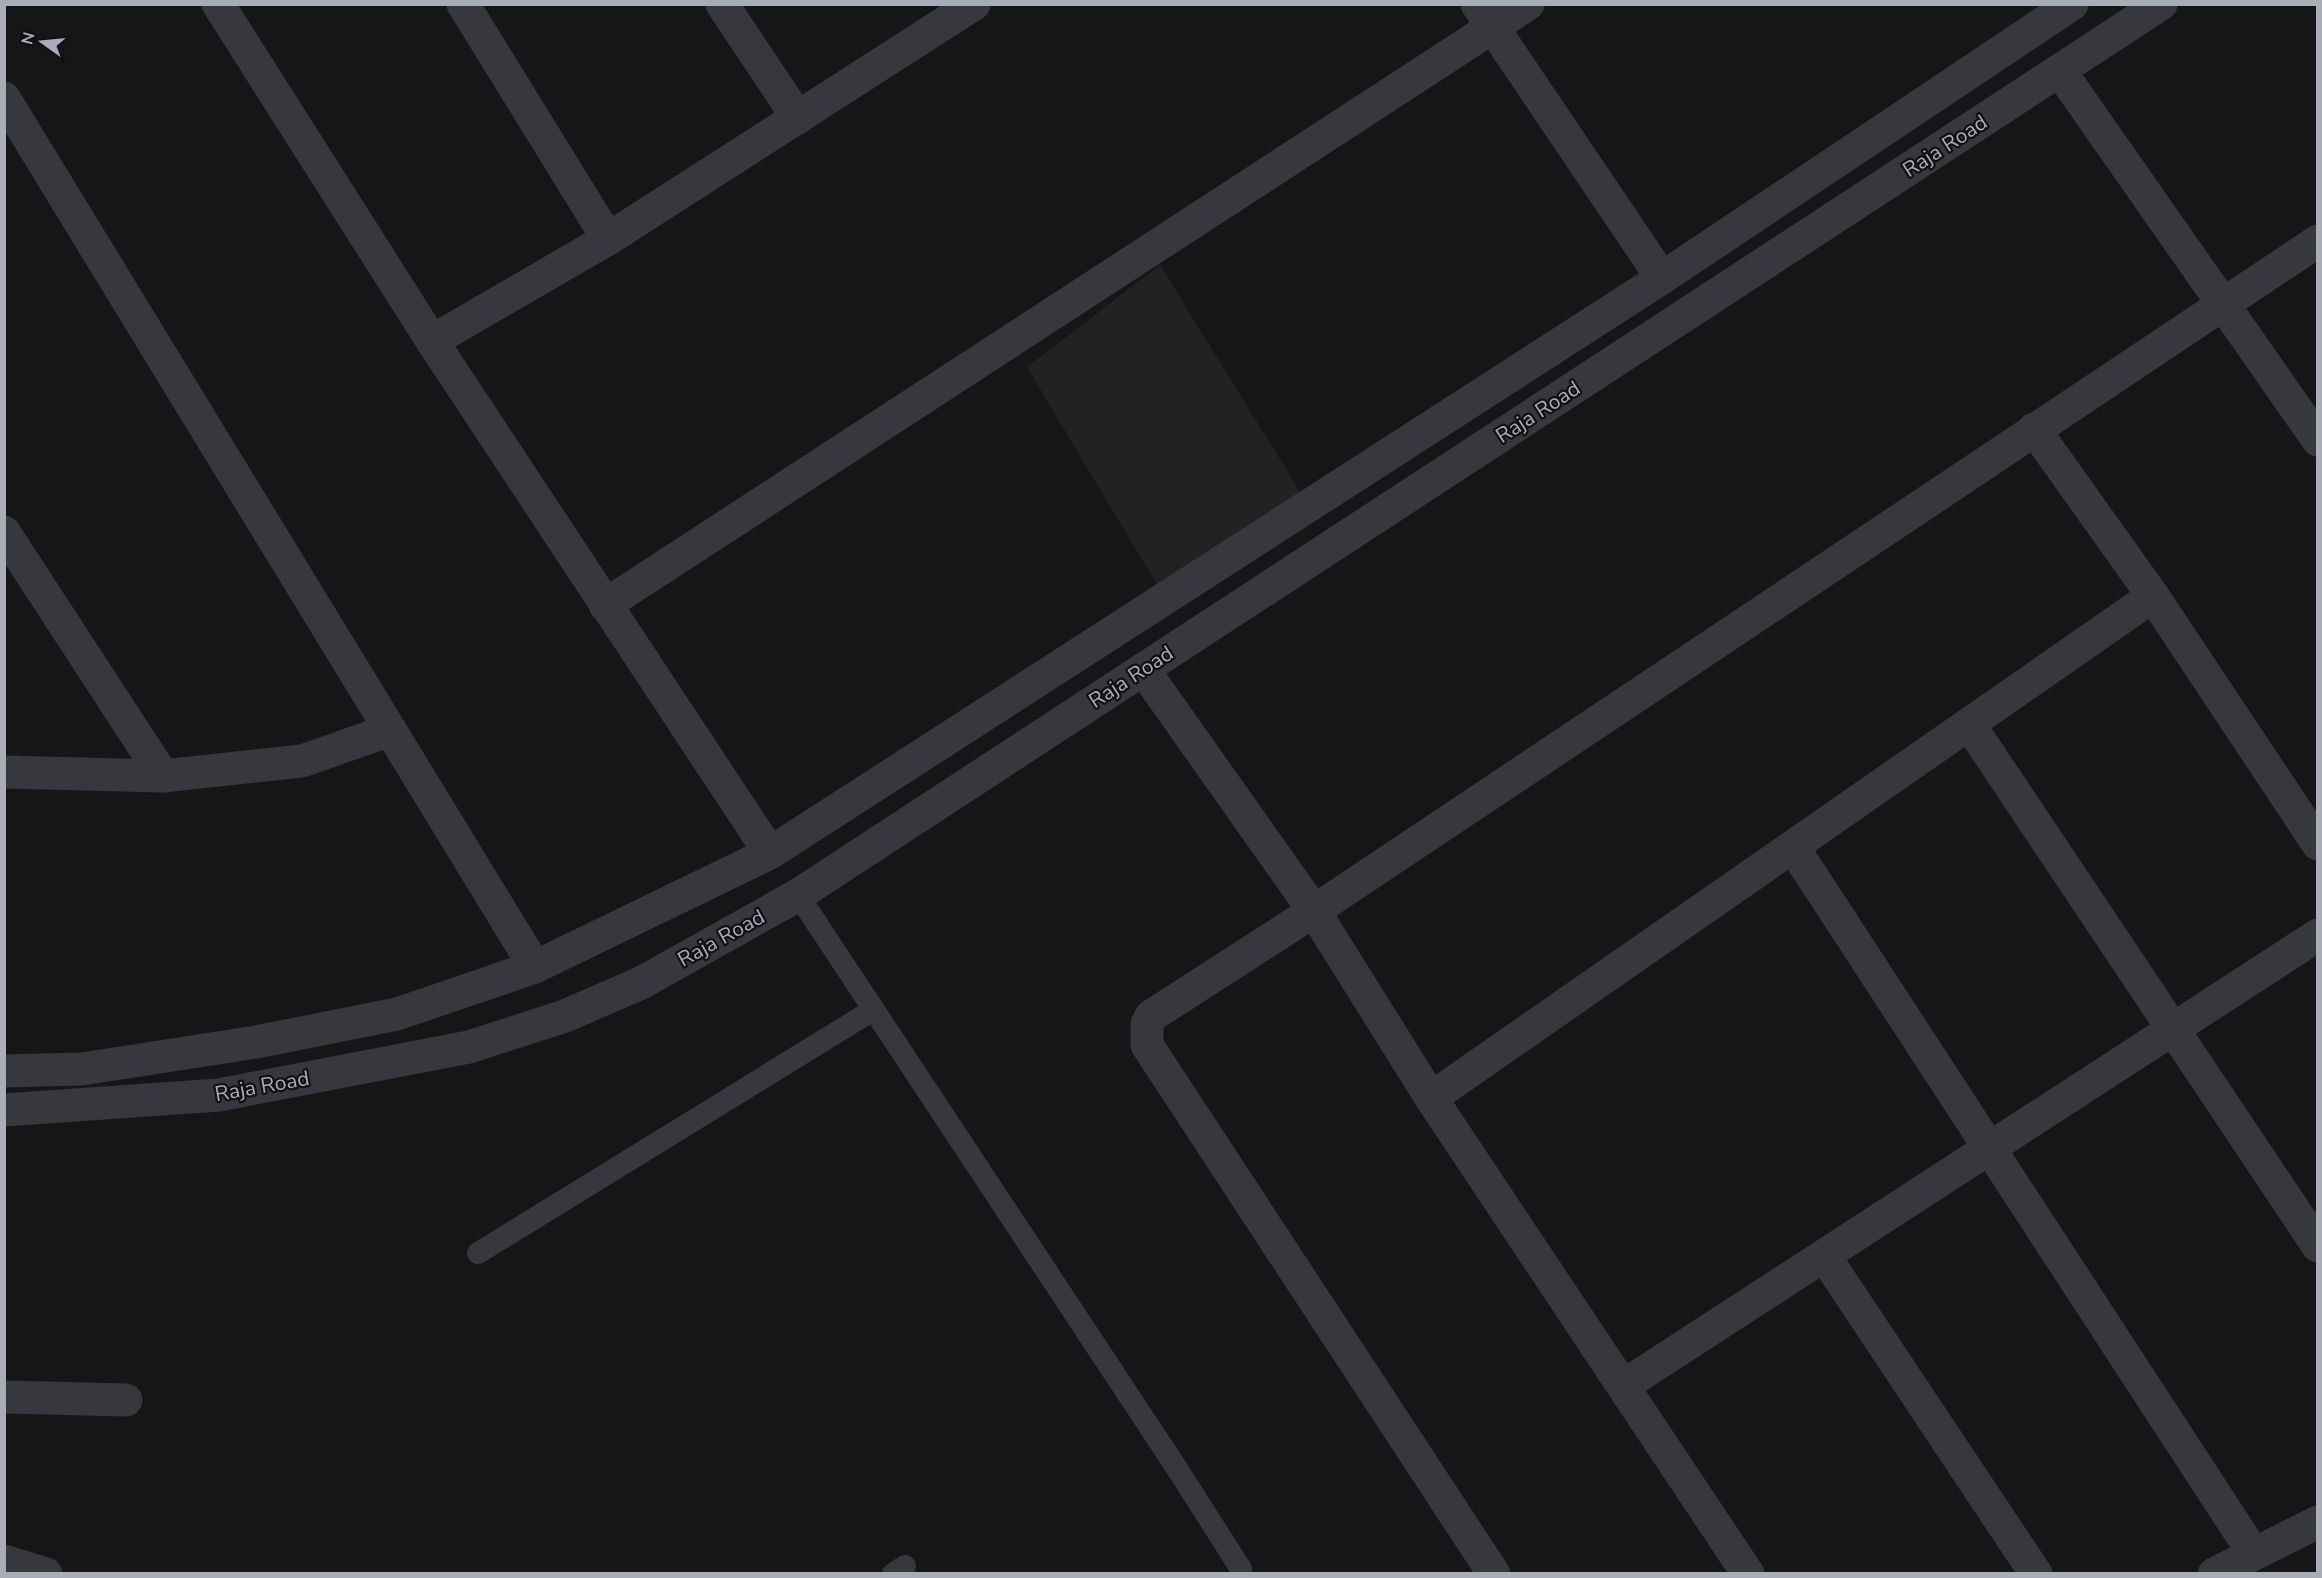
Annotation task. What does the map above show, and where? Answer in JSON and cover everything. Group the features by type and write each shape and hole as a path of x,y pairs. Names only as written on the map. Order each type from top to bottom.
{"street":[{"path":"218,4 432,341 604,605 770,853"},
{"path":"463,4 608,239"},
{"path":"722,4 798,118"},
{"path":"604,605 1485,16 1528,4"},
{"path":"4,1071 82,1069 256,1041 397,1014 535,967 770,853 1662,278 2072,4"},
{"name":"Raja Road","path":"4,1110 219,1095 469,1047 565,1016 641,983 798,895 2161,4"},
{"path":"432,341 608,239 966,7"},
{"path":"1485,16 1662,278"},
{"path":"1975,69 2004,108"},
{"path":"2060,71 2318,440"},
{"path":"4,98 14,133 390,730 535,967"},
{"path":"1494,1574 1147,1045 1147,1024 1151,1016 1314,911 2223,302 2318,241"},
{"path":"2034,429 2153,596 2318,844"},
{"path":"4,532 163,776"},
{"path":"1431,1098 2153,596"},
{"path":"1143,669 1314,911 1431,1098 1748,1574"},
{"path":"1970,724 2318,1246"},
{"path":"4,772 163,776 302,761 390,730"},
{"path":"1793,847 2254,1554"},
{"path":"1623,1386 2318,935"},
{"path":"1825,1257 2036,1574"},
{"path":"4,1397 126,1400"},
{"path":"2221,1572 2318,1522"},
{"path":"4,1561 46,1574"}],"lane":[{"path":"798,895 1176,1467 1241,1569 1240,1574"},
{"path":"478,1252 873,1010"}],"shaded area":[{"path":"1160,265 1309,506 1165,598 1027,367"}]}
